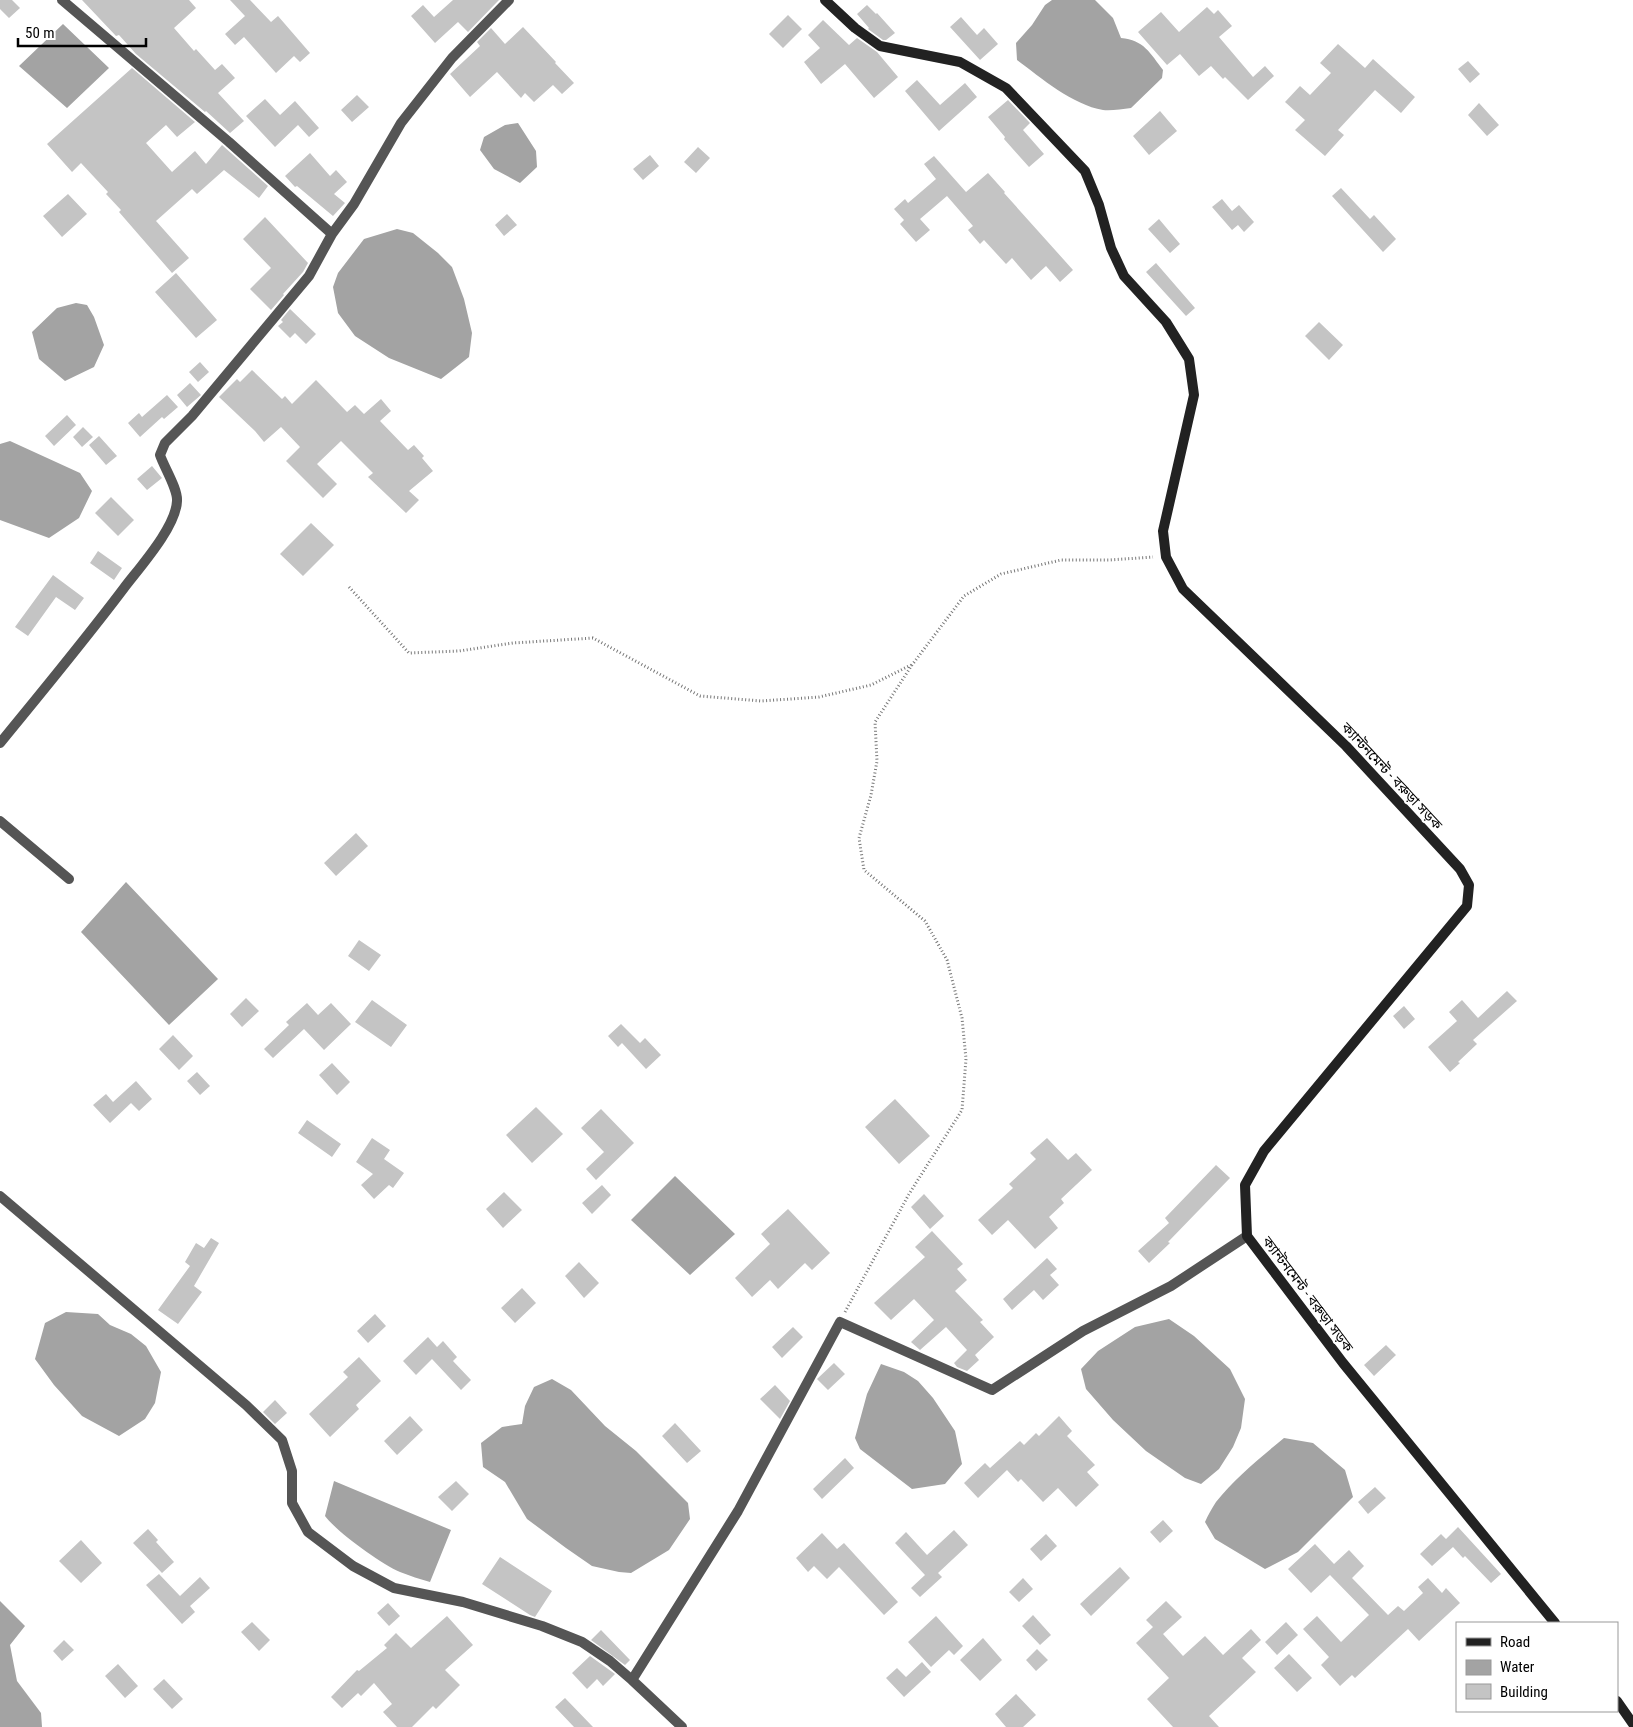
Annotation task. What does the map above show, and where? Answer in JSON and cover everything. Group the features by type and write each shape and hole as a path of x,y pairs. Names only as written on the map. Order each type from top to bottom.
{"main road":[{"name":"ক্যান্টনমেন্ট - বরুড়া সড়ক","path":"825,0 855,28 880,46 960,62 1006,88 1085,171 1100,206 1111,248 1124,276 1166,322 1189,359 1194,395 1163,531 1166,557 1183,589 1346,746 1460,869 1469,884 1467,906 1264,1151 1245,1185 1247,1236 1343,1363 1554,1622"},
{"path":"1618,1702 1633,1724"}],"street":[{"path":"62,0 229,142 332,234"},
{"path":"0,743 78,648 156,546 174,517 177,500 174,487 160,455 165,443 192,416 309,276 332,234 354,204 401,123 452,58 509,0"},
{"path":"0,821 69,879"},
{"path":"0,1196 246,1405 282,1440 292,1472 292,1503 308,1532 353,1566 394,1588 463,1602 542,1626 582,1642 610,1661 682,1727"},
{"path":"632,1680 738,1511 840,1322 992,1390 1083,1331 1171,1286 1247,1236"}],"path":[{"path":"840,1322 909,1194 962,1110 966,1059 962,1018 947,960 925,921 864,870 859,838 878,761 875,722 912,665 964,596 1001,574 1061,560 1166,557"},
{"path":"349,587 409,653 459,651 513,643 592,638 700,696 761,701 819,697 871,685 912,665"}],"water":[{"path":"1052,0 1095,0 1113,18 1121,38 1135,41 1146,48 1163,70 1162,78 1131,108 1109,110 1080,103 1047,82 1017,60 1016,43 1032,25 1045,5"},
{"path":"63,24 109,68 67,108 19,66"},
{"path":"518,123 536,151 537,167 520,183 494,169 480,150 484,137 505,125"},
{"path":"397,229 413,233 452,267 464,299 472,333 469,357 441,379 389,358 355,336 338,313 333,287 338,273 364,239"},
{"path":"76,303 87,305 94,317 104,345 94,367 65,381 39,359 32,332 57,308"},
{"path":"10,441 80,473 92,491 79,518 49,538 0,520 0,444"},
{"path":"126,882 218,979 169,1025 81,932"},
{"path":"675,1176 735,1234 690,1275 631,1220"},
{"path":"66,1312 98,1314 110,1325 131,1334 146,1346 161,1372 155,1403 145,1419 119,1436 82,1416 54,1385 35,1359 45,1323"},
{"path":"1169,1319 1194,1336 1230,1369 1245,1399 1241,1428 1233,1447 1219,1469 1201,1484 1185,1478 1146,1451 1113,1420 1086,1389 1081,1369 1098,1351 1135,1327"},
{"path":"881,1364 904,1372 918,1381 933,1398 955,1431 962,1464 945,1484 912,1489 860,1449 855,1438 867,1394"},
{"path":"552,1379 571,1390 605,1426 636,1451 688,1503 690,1519 669,1550 631,1573 592,1566 566,1548 527,1519 505,1482 483,1467 481,1443 502,1427 522,1424 525,1406 534,1387"},
{"path":"1284,1438 1313,1443 1345,1470 1353,1497 1298,1552 1265,1569 1215,1539 1205,1522 1216,1502 1231,1485"},
{"path":"334,1481 451,1530 430,1582 392,1568 349,1539 331,1523 325,1516"},
{"path":"0,1601 25,1626 10,1645 17,1681 41,1713 42,1727 0,1727"}],"building":[{"path":"0,0 12,0 20,8 9,18 0,9"},
{"path":"82,0 189,0 196,8 174,28 194,51 196,49 215,70 222,64 235,78 218,93 244,121 230,133 136,54"},
{"path":"230,0 250,0 271,22 278,16 310,53 300,62 294,56 276,73 244,37 235,45 225,34 245,16"},
{"path":"453,0 499,0 468,32 458,22 435,43 411,16 423,5 434,17"},
{"path":"867,5 895,33 886,40 883,40 868,29 857,14"},
{"path":"1207,7 1214,14 1218,10 1232,26 1219,37 1253,77 1265,66 1274,76 1248,100 1211,66 1199,76 1180,54 1167,65 1138,32 1161,12 1179,32"},
{"path":"788,15 802,29 783,48 769,34"},
{"path":"961,17 977,35 984,28 998,44 980,60 950,27"},
{"path":"823,20 849,45 857,38 877,52 898,77 874,98 845,64 821,84 804,62 820,48 808,35"},
{"path":"523,27 574,83 562,94 553,85 534,102 525,93 521,98 497,72 470,97 450,74 480,46 477,42 491,28 505,44"},
{"path":"1338,44 1365,68 1373,59 1415,97 1401,113 1375,90 1338,130 1344,135 1325,156 1295,130 1305,120 1285,102 1300,86 1310,95 1331,73 1320,63"},
{"path":"1468,61 1480,74 1470,83 1458,69"},
{"path":"132,68 195,122 177,137 166,125 146,143 172,172 195,151 206,164 222,145 268,186 259,198 224,170 197,194 192,189 156,221 189,258 172,273 119,212 121,210 106,194 108,192 81,163 72,172 47,144"},
{"path":"917,80 940,105 965,83 977,97 939,131 905,91"},
{"path":"357,95 369,107 352,122 341,110"},
{"path":"265,99 280,115 295,101 319,128 309,137 298,125 275,147 246,116"},
{"path":"1008,100 1030,123 1023,130 1044,154 1029,167 1004,139 1005,137 988,117"},
{"path":"1479,103 1499,125 1487,136 1468,115"},
{"path":"1160,111 1177,131 1149,155 1133,136"},
{"path":"698,147 710,158 696,173 684,162"},
{"path":"310,153 330,176 336,170 347,182 334,194 345,203 333,216 297,186 295,187 285,176"},
{"path":"650,155 659,166 643,180 633,169"},
{"path":"934,156 966,192 988,173 1073,270 1060,282 1046,266 1031,280 1012,258 1006,264 984,240 980,244 968,230 973,226 947,196 920,219 930,230 916,242 900,224 904,220 894,209 905,199 908,203 936,179 924,164"},
{"path":"1341,188 1370,219 1374,215 1396,239 1383,252 1332,196"},
{"path":"68,194 87,214 62,237 43,216"},
{"path":"1222,199 1232,211 1239,205 1254,222 1244,232 1238,225 1232,230 1212,207"},
{"path":"507,214 517,225 504,236 495,225"},
{"path":"265,217 308,263 303,272 271,310 250,289 271,268 243,239"},
{"path":"1159,219 1180,244 1170,253 1148,229"},
{"path":"1156,263 1195,308 1186,316 1146,272"},
{"path":"176,273 217,320 196,338 155,292"},
{"path":"290,309 316,334 306,344 295,333 290,338 278,326 283,322 281,320"},
{"path":"1319,322 1343,345 1329,360 1305,336"},
{"path":"200,362 209,372 198,382 189,372"},
{"path":"252,370 282,399 285,396 292,404 316,380 347,412 355,405 364,414 381,399 391,411 380,421 408,450 414,445 424,456 422,458 433,471 409,491 419,500 406,513 368,477 373,473 341,441 317,464 337,484 323,498 286,461 300,447 281,427 264,442 219,397 237,379 240,382"},
{"path":"190,383 201,395 187,407 177,395"},
{"path":"167,395 178,407 164,419 162,417 140,437 128,423 139,413 142,417"},
{"path":"67,415 76,425 54,446 45,436"},
{"path":"83,427 93,437 82,447 73,437"},
{"path":"99,436 117,456 106,465 89,445"},
{"path":"152,466 162,478 147,490 137,479"},
{"path":"111,497 134,520 118,536 95,513"},
{"path":"311,523 334,545 303,576 280,554"},
{"path":"98,551 122,568 114,580 90,563"},
{"path":"53,575 84,598 75,610 56,597 28,636 15,627"},
{"path":"356,833 368,846 336,876 324,863"},
{"path":"359,940 381,955 369,971 348,956"},
{"path":"1507,991 1517,1001 1473,1040 1477,1044 1450,1072 1428,1047 1457,1021 1449,1012 1462,1000 1478,1018"},
{"path":"246,998 259,1011 242,1027 230,1014"},
{"path":"372,1000 407,1025 391,1047 355,1022"},
{"path":"307,1003 318,1015 331,1003 351,1024 324,1050 304,1029 273,1058 264,1049 289,1025 286,1022"},
{"path":"1404,1006 1415,1019 1404,1029 1393,1016"},
{"path":"621,1024 640,1043 645,1038 661,1055 646,1069 622,1043 618,1047 608,1036"},
{"path":"173,1035 193,1056 179,1070 159,1049"},
{"path":"332,1063 350,1082 337,1095 319,1075"},
{"path":"197,1072 210,1086 200,1095 187,1081"},
{"path":"136,1081 152,1099 139,1111 131,1103 110,1123 93,1105 106,1094 113,1102"},
{"path":"895,1099 930,1136 899,1164 865,1127"},
{"path":"536,1107 563,1134 532,1163 506,1135"},
{"path":"601,1109 634,1143 596,1180 586,1169 604,1152 581,1128"},
{"path":"307,1120 341,1144 332,1157 298,1133"},
{"path":"372,1138 390,1150 384,1159 404,1173 393,1188 389,1185 374,1199 361,1185 373,1174 356,1162"},
{"path":"1047,1138 1068,1160 1076,1153 1092,1170 1061,1199 1064,1203 1049,1217 1058,1228 1035,1249 1008,1220 992,1235 978,1220 1013,1188 1009,1184 1036,1159 1030,1153"},
{"path":"1216,1165 1230,1178 1149,1263 1138,1251 1169,1223 1165,1218"},
{"path":"602,1185 611,1195 592,1214 582,1203"},
{"path":"504,1192 522,1210 503,1228 486,1209"},
{"path":"924,1194 944,1216 930,1229 911,1207"},
{"path":"788,1209 830,1253 812,1270 805,1263 778,1289 770,1280 752,1297 735,1278 770,1244 761,1234"},
{"path":"932,1231 963,1264 957,1269 967,1280 955,1291 983,1320 980,1322 994,1337 975,1355 979,1360 967,1371 957,1367 954,1363 967,1350 946,1327 920,1350 911,1342 934,1320 914,1299 891,1320 874,1303 925,1257 915,1247"},
{"path":"211,1238 219,1243 194,1286 202,1292 178,1324 158,1310 190,1266 185,1262 196,1243 204,1248"},
{"path":"1047,1258 1057,1269 1050,1275 1059,1285 1043,1300 1034,1290 1012,1310 1003,1299"},
{"path":"579,1262 599,1283 584,1298 565,1276"},
{"path":"522,1288 536,1303 515,1323 501,1308"},
{"path":"375,1314 386,1326 368,1343 357,1331"},
{"path":"793,1327 803,1337 782,1358 772,1347"},
{"path":"428,1337 437,1347 443,1341 457,1357 453,1361 471,1380 461,1390 432,1359 416,1375 403,1361"},
{"path":"1386,1345 1396,1355 1374,1376 1364,1365"},
{"path":"359,1357 381,1381 356,1405 359,1409 330,1437 309,1414 348,1377 343,1372"},
{"path":"834,1363 845,1374 828,1390 817,1379"},
{"path":"775,1385 790,1401 780,1419 760,1399"},
{"path":"275,1400 287,1413 275,1424 263,1412"},
{"path":"410,1416 423,1430 397,1455 384,1441"},
{"path":"1059,1416 1072,1431 1067,1436 1095,1465 1087,1472 1099,1485 1076,1507 1058,1488 1043,1502 1021,1479 1018,1482 1007,1470 978,1498 964,1483 985,1463 990,1468 1020,1441 1024,1445 1036,1433 1039,1436"},
{"path":"675,1423 701,1451 687,1463 662,1436"},
{"path":"845,1458 854,1468 822,1499 813,1489"},
{"path":"456,1481 469,1494 452,1511 438,1497"},
{"path":"1375,1487 1386,1498 1368,1514 1358,1502"},
{"path":"1163,1520 1173,1531 1160,1543 1150,1532"},
{"path":"1458,1527 1501,1574 1491,1583 1465,1556 1463,1558 1453,1547 1432,1566 1420,1554 1441,1534 1446,1539"},
{"path":"148,1529 158,1540 156,1542 174,1562 162,1573 133,1543"},
{"path":"954,1530 968,1545 938,1573 942,1577 920,1597 911,1588 925,1575 895,1543 906,1532 927,1555"},
{"path":"822,1533 837,1549 844,1543 898,1602 884,1615 839,1567 827,1579 814,1566 808,1572 796,1558"},
{"path":"1046,1534 1057,1546 1041,1561 1030,1549"},
{"path":"81,1540 102,1563 81,1583 59,1561"},
{"path":"1315,1544 1334,1564 1349,1550 1364,1566 1352,1578 1388,1615 1398,1606 1404,1611 1423,1593 1418,1587 1428,1578 1442,1593 1446,1588 1460,1603 1419,1641 1408,1629 1355,1678 1352,1675 1340,1686 1321,1665 1329,1657 1303,1629 1317,1616 1341,1642 1369,1615 1330,1575 1311,1593 1288,1569"},
{"path":"500,1557 552,1591 535,1617 482,1584"},
{"path":"1120,1567 1130,1578 1091,1616 1080,1604"},
{"path":"159,1574 180,1596 200,1577 210,1588 190,1606 195,1612 182,1624 146,1585"},
{"path":"1023,1578 1033,1589 1019,1602 1009,1592"},
{"path":"1166,1601 1182,1617 1163,1634 1183,1656 1205,1636 1223,1655 1251,1629 1261,1640 1242,1658 1256,1672 1209,1716 1219,1727 1173,1727 1147,1699 1169,1678 1136,1643 1153,1627 1146,1620"},
{"path":"388,1603 400,1616 389,1626 377,1613"},
{"path":"1033,1615 1051,1635 1040,1645 1022,1626"},
{"path":"447,1616 473,1645 445,1670 460,1685 436,1709 433,1706 412,1727 397,1727 383,1712 392,1704 374,1683 361,1696 358,1693 342,1708 331,1697 357,1670 359,1671 387,1648 384,1645 396,1633 411,1648"},
{"path":"936,1616 963,1646 954,1655 949,1650 931,1667 908,1642"},
{"path":"252,1622 270,1640 259,1651 241,1632"},
{"path":"1286,1622 1298,1635 1277,1655 1265,1642"},
{"path":"601,1630 630,1660 625,1665 591,1640"},
{"path":"983,1638 1002,1660 980,1681 960,1660"},
{"path":"64,1640 74,1650 62,1661 53,1651"},
{"path":"1037,1649 1048,1660 1036,1671 1026,1660"},
{"path":"1289,1654 1312,1678 1297,1692 1274,1668"},
{"path":"590,1656 615,1674 603,1686 597,1679 587,1689 572,1673"},
{"path":"922,1662 931,1672 904,1697 886,1678 897,1668 906,1677"},
{"path":"118,1664 138,1686 125,1698 105,1676"},
{"path":"164,1679 183,1699 172,1709 153,1689"},
{"path":"1016,1694 1036,1715 1023,1727 1006,1727 995,1714"},
{"path":"565,1698 593,1727 574,1727 555,1707"}]}
